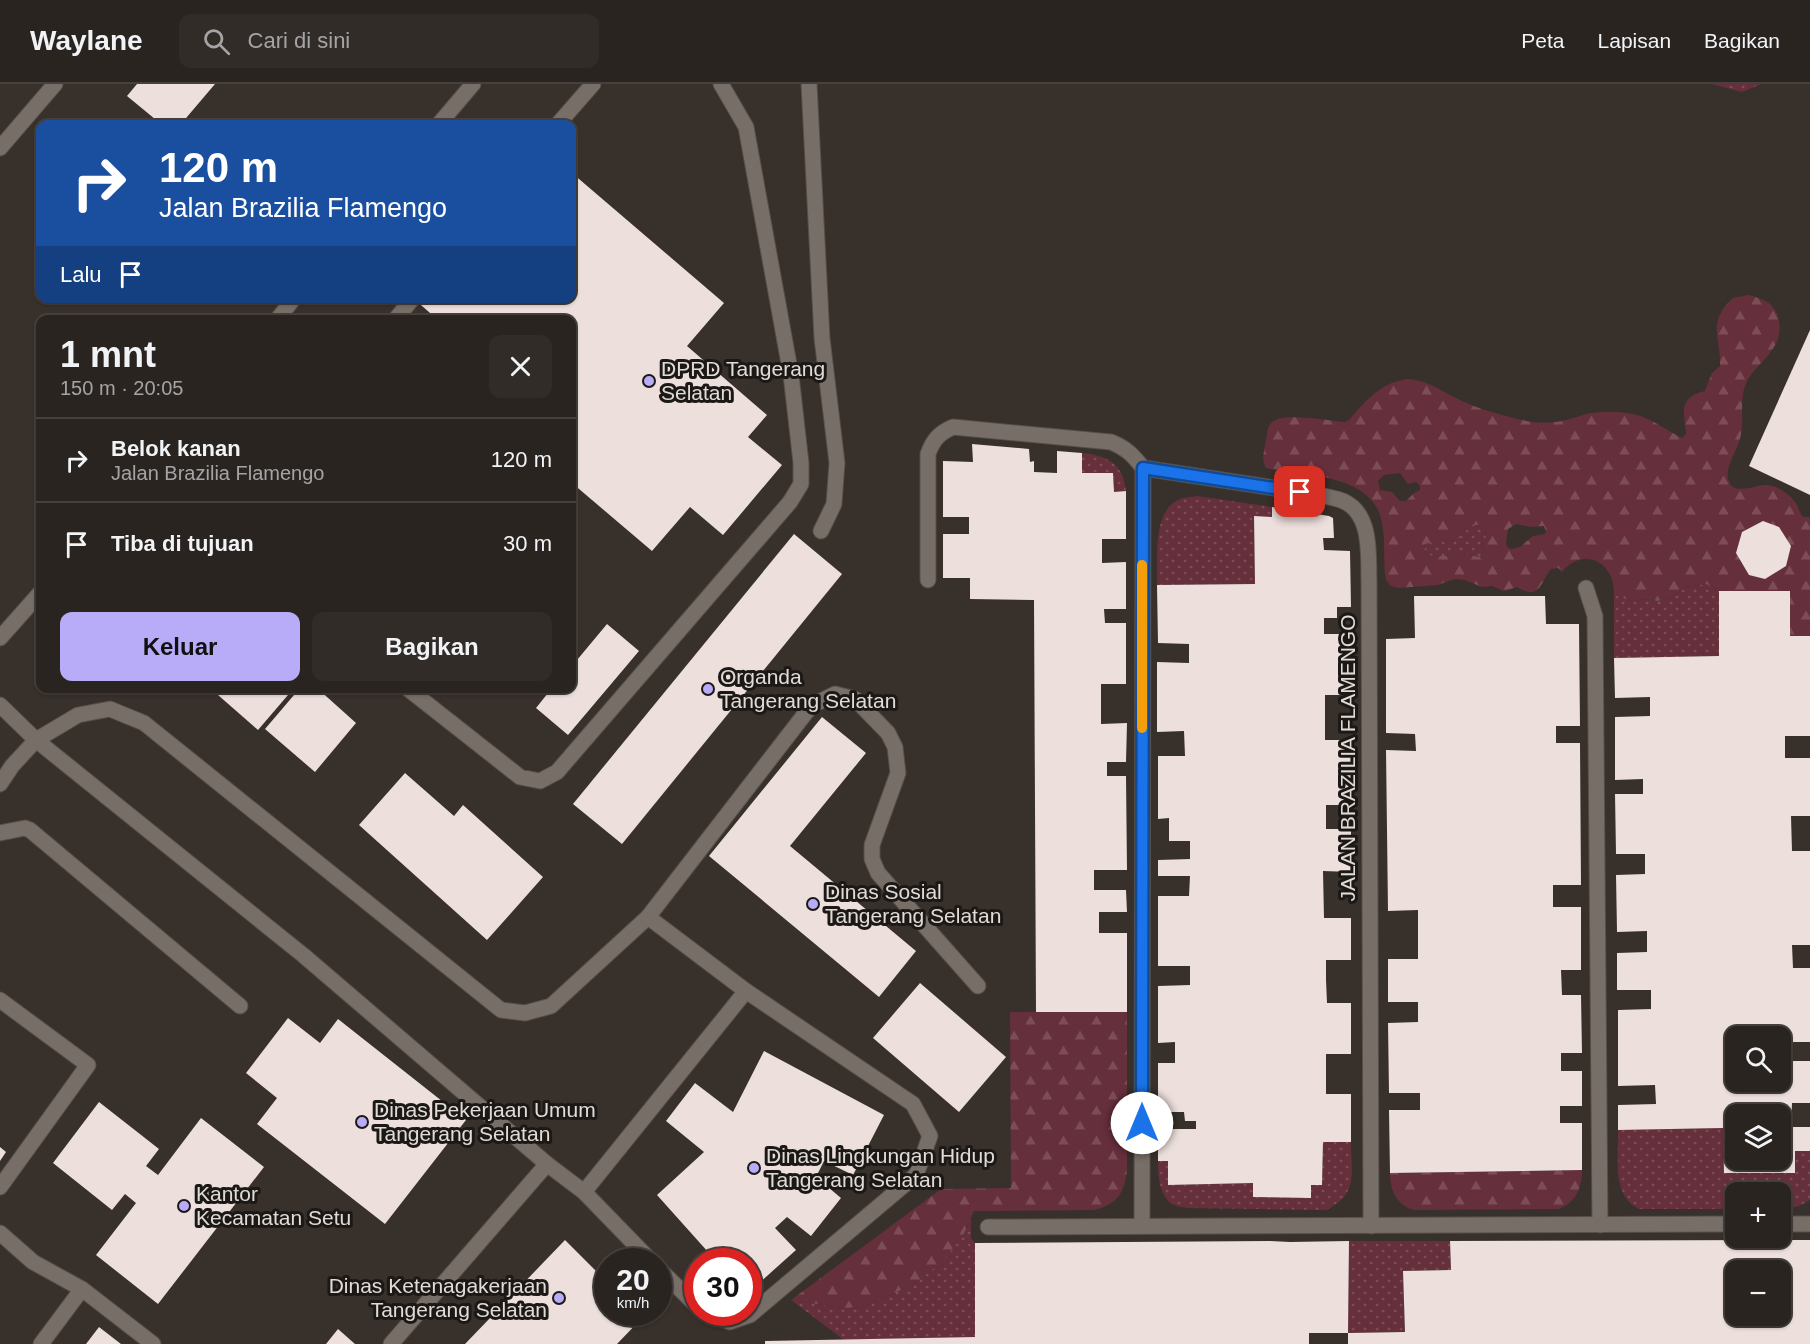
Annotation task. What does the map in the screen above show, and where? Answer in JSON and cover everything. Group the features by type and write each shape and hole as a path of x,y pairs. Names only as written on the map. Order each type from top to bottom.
{"street":[{"path":"0,148 55,84"},
{"path":"442,120 473,84"},
{"path":"562,120 593,84"},
{"path":"413,693 520,777 540,781 557,772 790,502 801,484 801,463 791,375 746,127 721,84"},
{"path":"809,84 822,338 837,462 834,504 821,531"},
{"path":"281,315 290,303"},
{"path":"399,315 409,303"},
{"path":"928,580 928,454 932,443 941,433 953,427 1111,442 1130,452 1143,468 1142,1226"},
{"name":"JALAN BRAZILIA FLAMENGO","path":"1143,468 1320,495 1342,501 1357,513 1366,530 1369,583 1371,1226"},
{"path":"1586,588 1595,616 1600,1225"},
{"path":"0,638 36,598"},
{"path":"0,784 12,766 36,740 78,715 110,709 144,723 501,1010 525,1013 551,1006 648,917 811,706 835,694 855,699 888,732 896,747 898,773 872,845 872,860 878,873 978,986"},
{"path":"0,705 36,740 303,955 547,1164 584,1192 638,1248"},
{"path":"0,833 25,828 30,830 240,1006"},
{"path":"648,917 746,991 913,1104 930,1136 916,1175 762,1305"},
{"path":"584,1192 746,991"},
{"path":"0,1000 88,1065 0,1187"},
{"path":"391,1344 547,1164"},
{"path":"988,1227 1725,1224"},
{"path":"1791,1224 1810,1224"},
{"path":"0,1233 33,1262 81,1289 153,1344"},
{"path":"672,1282 684,1293"},
{"path":"41,1344 81,1289"}],"green space":[{"path":"1712,84 1762,84 1742,92"},
{"path":"1749,295 1768,302 1777,314 1780,327 1775,345 1746,383 1741,435 1729,467 1729,482 1732,486 1741,489 1762,485 1776,487 1791,498 1803,517 1810,517 1810,636 1790,636 1789,591 1719,591 1706,584 1686,587 1669,599 1657,601 1645,599 1632,602 1614,594 1609,573 1596,561 1587,559 1578,560 1561,573 1562,571 1558,568 1551,569 1538,588 1530,592 1517,587 1504,591 1492,586 1482,587 1465,580 1454,579 1438,585 1398,588 1391,586 1386,580 1382,523 1373,502 1348,484 1314,475 1266,468 1264,465 1263,455 1268,429 1276,419 1295,417 1345,422 1379,390 1403,380 1417,380 1430,384 1478,408 1508,417 1547,423 1592,413 1621,412 1645,418 1682,438 1686,434 1684,412 1687,401 1690,397 1705,391 1712,373 1720,366 1717,323 1725,307 1733,298","holes":["1400,473 1408,484 1416,482 1420,486 1420,490 1406,501 1400,501 1392,492 1380,490 1378,481 1384,475","1516,524 1532,527 1544,526 1546,532 1533,536 1520,547 1511,549 1507,547 1506,542 1508,529","1472,525 1485,527 1486,537 1481,543 1484,551 1481,557 1462,554 1433,556 1424,552 1425,544 1453,541"]},
{"path":"1082,453 1107,459 1118,467 1126,491 1114,492 1113,473 1082,473"},
{"path":"1197,496 1272,507 1272,517 1254,516 1255,584 1157,585 1158,538 1164,515 1178,500"},
{"path":"1472,525 1485,527 1486,538 1481,543 1484,551 1481,557 1462,554 1433,556 1424,552 1425,544 1453,541"},
{"path":"1706,584 1719,591 1719,656 1614,658 1614,594 1632,602 1645,599 1657,601 1669,599 1686,587"},
{"path":"1010,1012 1127,1012 1127,1170 1122,1191 1109,1205 1094,1210 974,1211 963,1236 942,1262 916,1283 862,1307 842,1308 791,1300 941,1189 1011,1188"},
{"path":"1723,1128 1725,1173 1795,1173 1795,1151 1810,1151 1810,1200 1791,1208 1791,1182 1725,1182 1725,1209 1639,1209 1630,1203 1620,1185 1618,1130"},
{"path":"1323,1142 1351,1142 1351,1182 1344,1197 1326,1210 1187,1208 1172,1204 1164,1195 1160,1184 1158,1161 1168,1161 1168,1185 1253,1183 1311,1198 1311,1185 1322,1184"},
{"path":"1582,1170 1577,1194 1559,1209 1414,1210 1398,1201 1391,1185 1390,1173"},
{"path":"971,1219 971,1238 975,1243 975,1337 844,1340 791,1300 842,1308 862,1307 901,1290 916,1283 963,1236"},
{"path":"1349,1241 1450,1241 1451,1270 1404,1271 1405,1332 1348,1333"}],"building":[{"path":"137,84 215,84 184,120 156,120 127,96"},
{"name":"DPRD Tangerang Selatan","path":"576,176 724,303 687,346 767,415 748,437 782,465 723,535 690,507 652,551 576,486 576,315 432,315 419,303 576,303"},
{"path":"1810,330 1810,495 1749,466"},
{"path":"972,444 1029,449 1030,462 1034,461 1034,472 1057,473 1057,451 1082,453 1082,473 1113,473 1114,492 1126,491 1126,539 1102,539 1102,563 1126,562 1126,609 1104,609 1105,623 1126,623 1126,684 1101,684 1101,724 1127,723 1126,762 1107,762 1107,776 1126,776 1127,870 1094,870 1094,890 1126,890 1127,912 1099,912 1099,933 1127,933 1127,1012 1036,1012 1034,600 970,599 970,578 943,578 943,534 969,534 969,517 943,517 943,461 973,462"},
{"path":"1272,507 1333,518 1334,538 1323,538 1324,550 1350,551 1351,607 1337,607 1337,618 1324,618 1324,634 1351,634 1351,695 1325,695 1325,740 1351,740 1351,805 1326,805 1326,829 1351,829 1351,872 1323,871 1324,918 1351,918 1351,960 1326,960 1326,980 1327,1003 1351,1003 1351,1054 1326,1054 1326,1094 1351,1094 1351,1142 1323,1142 1322,1185 1311,1185 1311,1198 1253,1197 1253,1183 1168,1185 1168,1161 1158,1161 1158,1129 1196,1129 1196,1121 1185,1121 1184,1112 1158,1112 1158,1063 1175,1063 1175,1042 1158,1043 1158,986 1190,985 1190,966 1158,966 1158,896 1189,896 1190,876 1158,876 1158,860 1190,859 1190,841 1169,841 1169,818 1158,819 1158,756 1185,756 1184,731 1157,732 1157,662 1189,663 1189,644 1158,643 1157,585 1255,584 1254,516 1272,517"},
{"path":"1763,521 1779,527 1791,546 1786,566 1765,579 1749,575 1736,553 1742,532"},
{"name":"Organda Tangerang Selatan","path":"794,534 842,574 622,844 573,804"},
{"path":"1719,591 1790,591 1790,636 1810,636 1810,736 1785,736 1785,758 1810,758 1810,816 1791,816 1792,851 1810,851 1810,945 1792,945 1793,968 1810,968 1810,1042 1791,1042 1791,1026 1725,1026 1725,1092 1791,1092 1791,1061 1810,1061 1810,1103 1792,1103 1791,1127 1810,1127 1810,1151 1795,1151 1795,1173 1724,1173 1723,1128 1618,1130 1618,1105 1656,1104 1655,1085 1618,1086 1618,1010 1651,1009 1651,990 1617,990 1617,953 1647,952 1647,931 1617,932 1616,875 1645,874 1645,854 1616,854 1615,794 1643,794 1643,779 1615,780 1615,717 1650,716 1650,697 1615,698 1614,658 1719,656"},
{"path":"1414,596 1545,596 1546,624 1579,624 1580,726 1556,726 1556,743 1580,743 1581,885 1553,885 1553,907 1581,907 1581,970 1561,970 1562,995 1581,995 1582,1053 1561,1053 1561,1071 1582,1071 1582,1106 1560,1106 1560,1123 1582,1123 1582,1170 1390,1173 1389,1110 1420,1110 1420,1093 1389,1093 1388,1023 1418,1022 1418,1002 1388,1002 1388,959 1418,959 1418,910 1388,911 1386,750 1416,751 1415,734 1386,733 1386,639 1415,638"},
{"path":"607,624 639,651 568,735 536,708 548,693 576,693 576,661"},
{"path":"216,693 290,693 258,730"},
{"path":"296,693 323,693 356,723 315,772 265,729"},
{"name":"Dinas Sosial Tangerang Selatan","path":"822,717 866,753 790,846 916,951 879,997 709,856"},
{"path":"405,773 454,816 463,805 543,877 487,940 359,825"},
{"path":"920,983 1006,1057 959,1112 873,1038"},
{"name":"Dinas Pekerjaan Umum Tangerang Selatan","path":"288,1018 320,1043 338,1019 466,1120 385,1224 257,1124 277,1098 246,1073"},
{"name":"Dinas Lingkungan Hidup Tangerang Selatan","path":"764,1051 884,1115 853,1175 824,1161 816,1177 841,1198 811,1236 787,1217 775,1228 796,1250 762,1280 762,1248 704,1248 657,1195 704,1152 666,1121 695,1083 733,1112"},
{"name":"Kantor Kecamatan Setu","path":"99,1102 159,1149 146,1166 158,1175 201,1118 264,1167 158,1304 96,1255 136,1203 125,1194 112,1210 53,1163"},
{"path":"0,1147 6,1152 0,1161"},
{"name":"Dinas Ketenagakerjaan Tangerang Selatan","path":"565,1240 594,1269 594,1326 634,1326 617,1344 465,1344"},
{"path":"1725,1240 1725,1248 1791,1248 1791,1240 1810,1240 1810,1344 1348,1344 1348,1333 1405,1332 1403,1271 1451,1270 1450,1241"},
{"path":"1349,1241 1348,1333 1309,1333 1309,1344 765,1344 765,1341 975,1337 975,1243"},
{"path":"99,1327 121,1344 86,1344"},
{"path":"338,1329 355,1344 326,1344"}],"slow traffic":[{"path":"1142,565 1142,728"}],"place":[{"name":"DPRD Tangerang Selatan","path":"649,381"},
{"name":"Organda Tangerang Selatan","path":"708,689"},
{"name":"Dinas Sosial Tangerang Selatan","path":"813,904"},
{"name":"Dinas Pekerjaan Umum Tangerang Selatan","path":"362,1122"},
{"name":"Dinas Lingkungan Hidup Tangerang Selatan","path":"754,1168"},
{"name":"Kantor Kecamatan Setu","path":"184,1206"},
{"name":"Dinas Ketenagakerjaan Tangerang Selatan","path":"559,1298"}],"route":[{"path":"1142,1123 1143,468 1300,492"}]}
